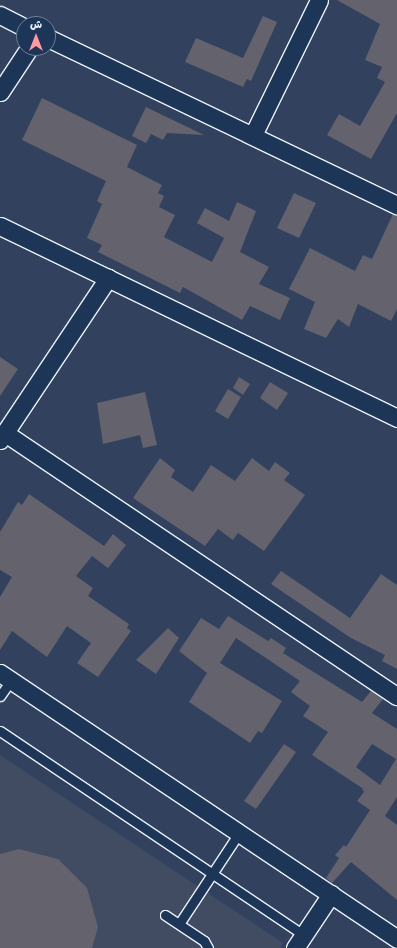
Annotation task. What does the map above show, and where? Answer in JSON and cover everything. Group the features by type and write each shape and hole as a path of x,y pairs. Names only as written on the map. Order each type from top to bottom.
{"street":[{"path":"253,136 318,0"},
{"path":"0,15 16,23"},
{"path":"56,42 397,205"},
{"path":"0,92 24,56"},
{"path":"0,226 397,418"},
{"path":"108,278 2,436 397,696"},
{"path":"6,677 397,939"},
{"path":"299,941 331,894"}],"lane":[{"path":"0,696 6,677"},
{"path":"0,731 212,873 299,941"},
{"path":"178,924 239,833"},
{"path":"165,916 204,940 208,948"}],"shaded area":[{"path":"0,755 283,943 280,948 0,948"}],"building":[{"path":"337,0 397,0 397,113 371,159 327,135 339,114 360,126 385,82 377,78 382,67 365,60 380,24"},
{"path":"263,16 277,22 251,81 247,79 243,87 185,62 196,38 243,58"},
{"path":"42,98 137,145 127,167 162,185 158,193 164,196 159,207 175,215 164,237 212,262 224,238 197,223 205,208 229,221 237,202 256,211 240,252 269,267 259,284 290,298 280,320 250,306 242,320 183,287 180,293 98,252 102,245 87,238 102,204 97,201 106,181 22,140"},
{"path":"146,107 204,135 167,133 163,140 151,134 146,143 132,136"},
{"path":"294,193 316,203 299,238 277,228"},
{"path":"393,214 397,215 397,309 391,321 358,304 349,327 338,319 326,338 304,329 315,302 289,289 310,248 355,271 363,255 372,259"},
{"path":"0,357 18,369 0,396"},
{"path":"239,377 250,384 243,395 233,388"},
{"path":"270,382 288,393 277,410 260,398"},
{"path":"228,389 241,397 228,419 215,411"},
{"path":"145,392 157,445 143,448 140,435 103,444 97,403"},
{"path":"160,458 175,470 171,477 193,492 211,465 235,481 252,458 269,471 275,462 290,473 284,480 305,495 264,551 238,533 233,540 218,529 205,546 133,498"},
{"path":"29,494 104,546 113,534 126,545 108,568 92,556 76,576 93,588 88,596 129,624 127,628 131,631 98,677 77,663 91,643 67,626 47,657 12,631 0,650 0,597 12,577 0,570 0,532 18,502 22,505"},
{"path":"281,571 350,618 381,574 397,585 397,669 382,661 385,655 351,638 271,584"},
{"path":"228,616 268,641 271,638 286,648 283,653 362,702 371,691 383,699 372,713 397,729 397,797 385,816 397,825 397,900 351,862 332,883 326,878 339,858 335,855 344,845 346,847 370,810 357,801 364,792 362,788 312,755 328,732 303,716 310,706 291,692 300,681 236,638 220,663 282,701 262,733 258,731 250,743 189,702 207,673 179,651 201,618 219,629","holes":["372,744 396,759 380,785 356,767"]},
{"path":"168,628 179,638 156,674 136,660"},
{"path":"284,744 296,752 256,809 244,801"},
{"path":"19,849 58,859 87,888 98,927 92,948 0,948 0,854"}]}
